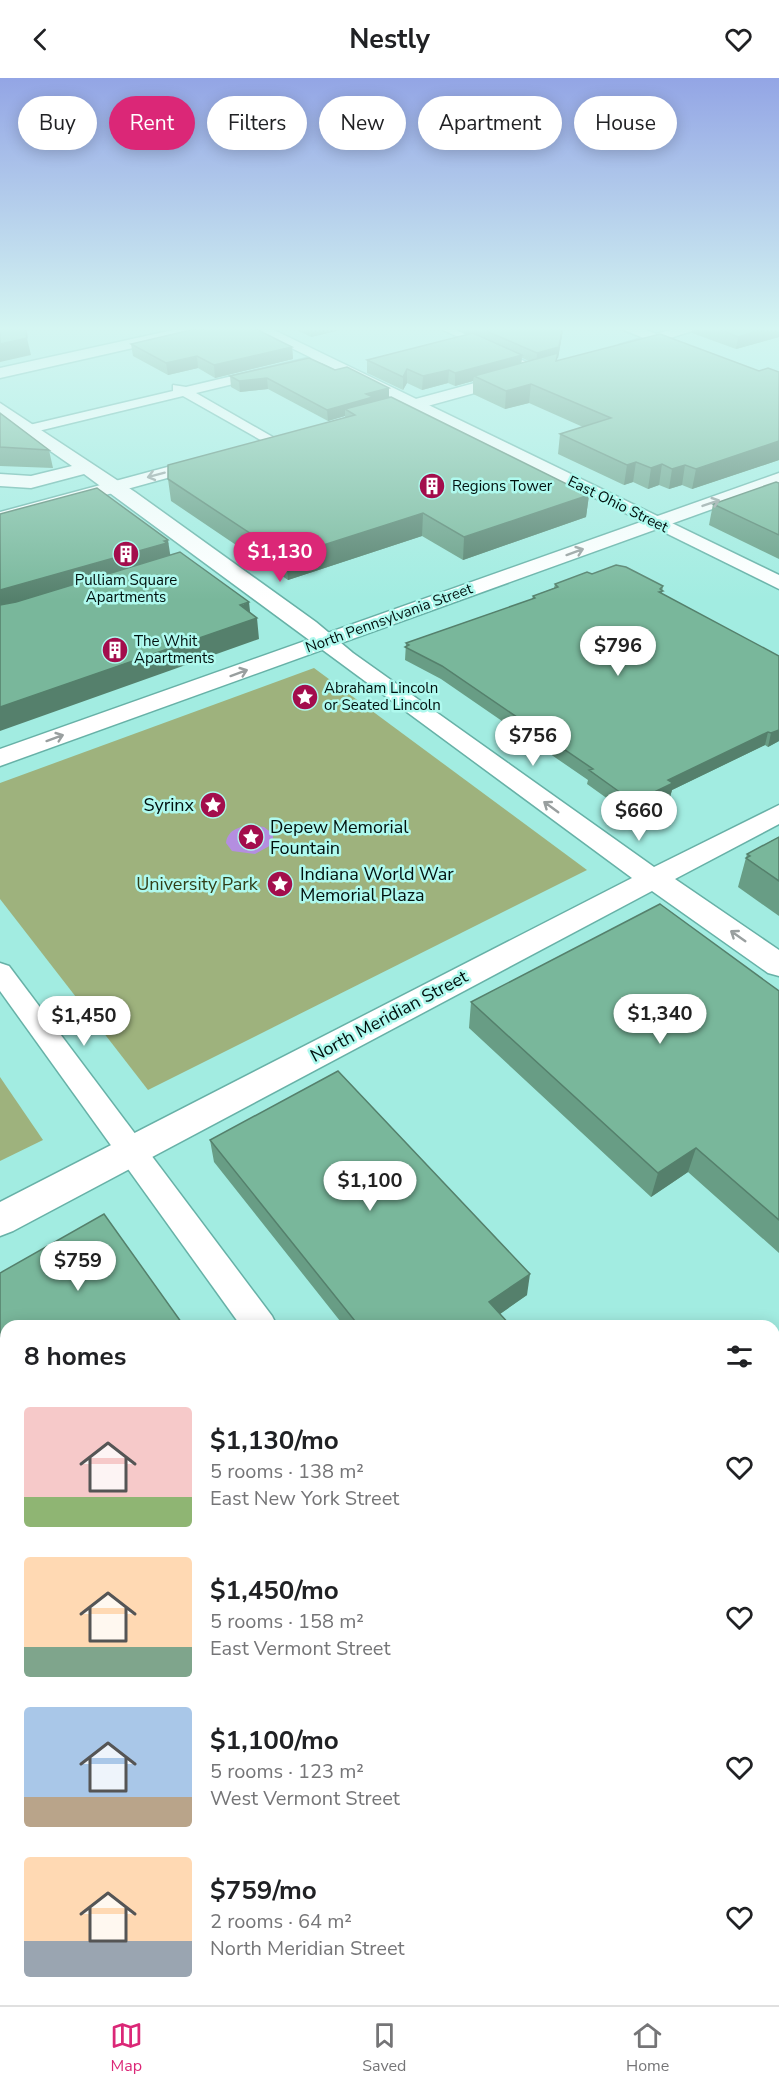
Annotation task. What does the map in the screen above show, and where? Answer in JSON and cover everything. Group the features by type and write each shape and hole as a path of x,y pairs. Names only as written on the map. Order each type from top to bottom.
{"main road":[{"path":"17,420 113,487 204,558 308,627 323,642 623,860 779,965"},
{"path":"352,422 360,420"},
{"name":"East Ohio Street","path":"446,420 779,583"},
{"path":"248,450 294,438"},
{"path":"0,518 225,456"},
{"path":"0,480 31,482 86,468"},
{"name":"North Pennsylvania Street","path":"0,758 779,479"},
{"path":"31,482 56,503"},
{"name":"North Meridian Street","path":"0,1220 779,813"}],"street":[{"path":"30,429 68,420"},
{"path":"233,420 273,443"},
{"path":"0,972 256,1320"}],"green space":[{"name":"Indiana World War Memorial Plaza","path":"314,668 587,870 148,1090 0,899 0,783"},
{"path":"0,1077 43,1140 0,1161"}],"shaded area":[{"path":"249,825 264,827 273,834 273,844 255,854 232,851 226,843 228,835 237,828"}],"building":[{"path":"0,420 9,420 49,450 0,447"},
{"path":"337,420 437,420 589,495 464,537 423,513 286,557 168,479 168,465"},
{"path":"605,420 779,420 779,441 696,469 685,465 672,469 662,464 651,468 636,462 627,465 560,434"},
{"path":"776,482 779,483 779,535 713,504"},
{"path":"97,488 168,540 164,541 167,543 0,590 0,514"},
{"name":"The Whit Apartments","path":"180,552 249,602 240,605 257,618 0,707 0,605"},
{"path":"616,565 626,567 663,586 660,589 663,591 659,592 779,656 779,730 768,732 668,780 673,783 640,799 632,796 628,798 589,770 593,769 442,666 405,647 409,645 406,643 535,598 533,596 558,587 555,584 587,572 592,574"},
{"path":"779,837 779,881 746,858 750,856 747,854"},
{"path":"660,904 779,991 779,1220 696,1148 658,1173 471,1002"},
{"path":"338,1071 530,1274 489,1302 506,1320 354,1320 210,1140"},
{"path":"104,1214 180,1320 0,1320 0,1273"}],"place":[{"name":"Regions Tower","path":"432,486"},
{"name":"Pulliam Square Apartments","path":"126,554"},
{"name":"The Whit Apartments","path":"115,650"},
{"name":"Abraham Lincoln or Seated Lincoln","path":"305,697"},
{"name":"Syrinx","path":"213,805"},
{"name":"Depew Memorial Fountain","path":"251,837"},
{"name":"Indiana World War Memorial Plaza","path":"280,884"}],"park label":[{"name":"University Park","path":"197,884"}]}
